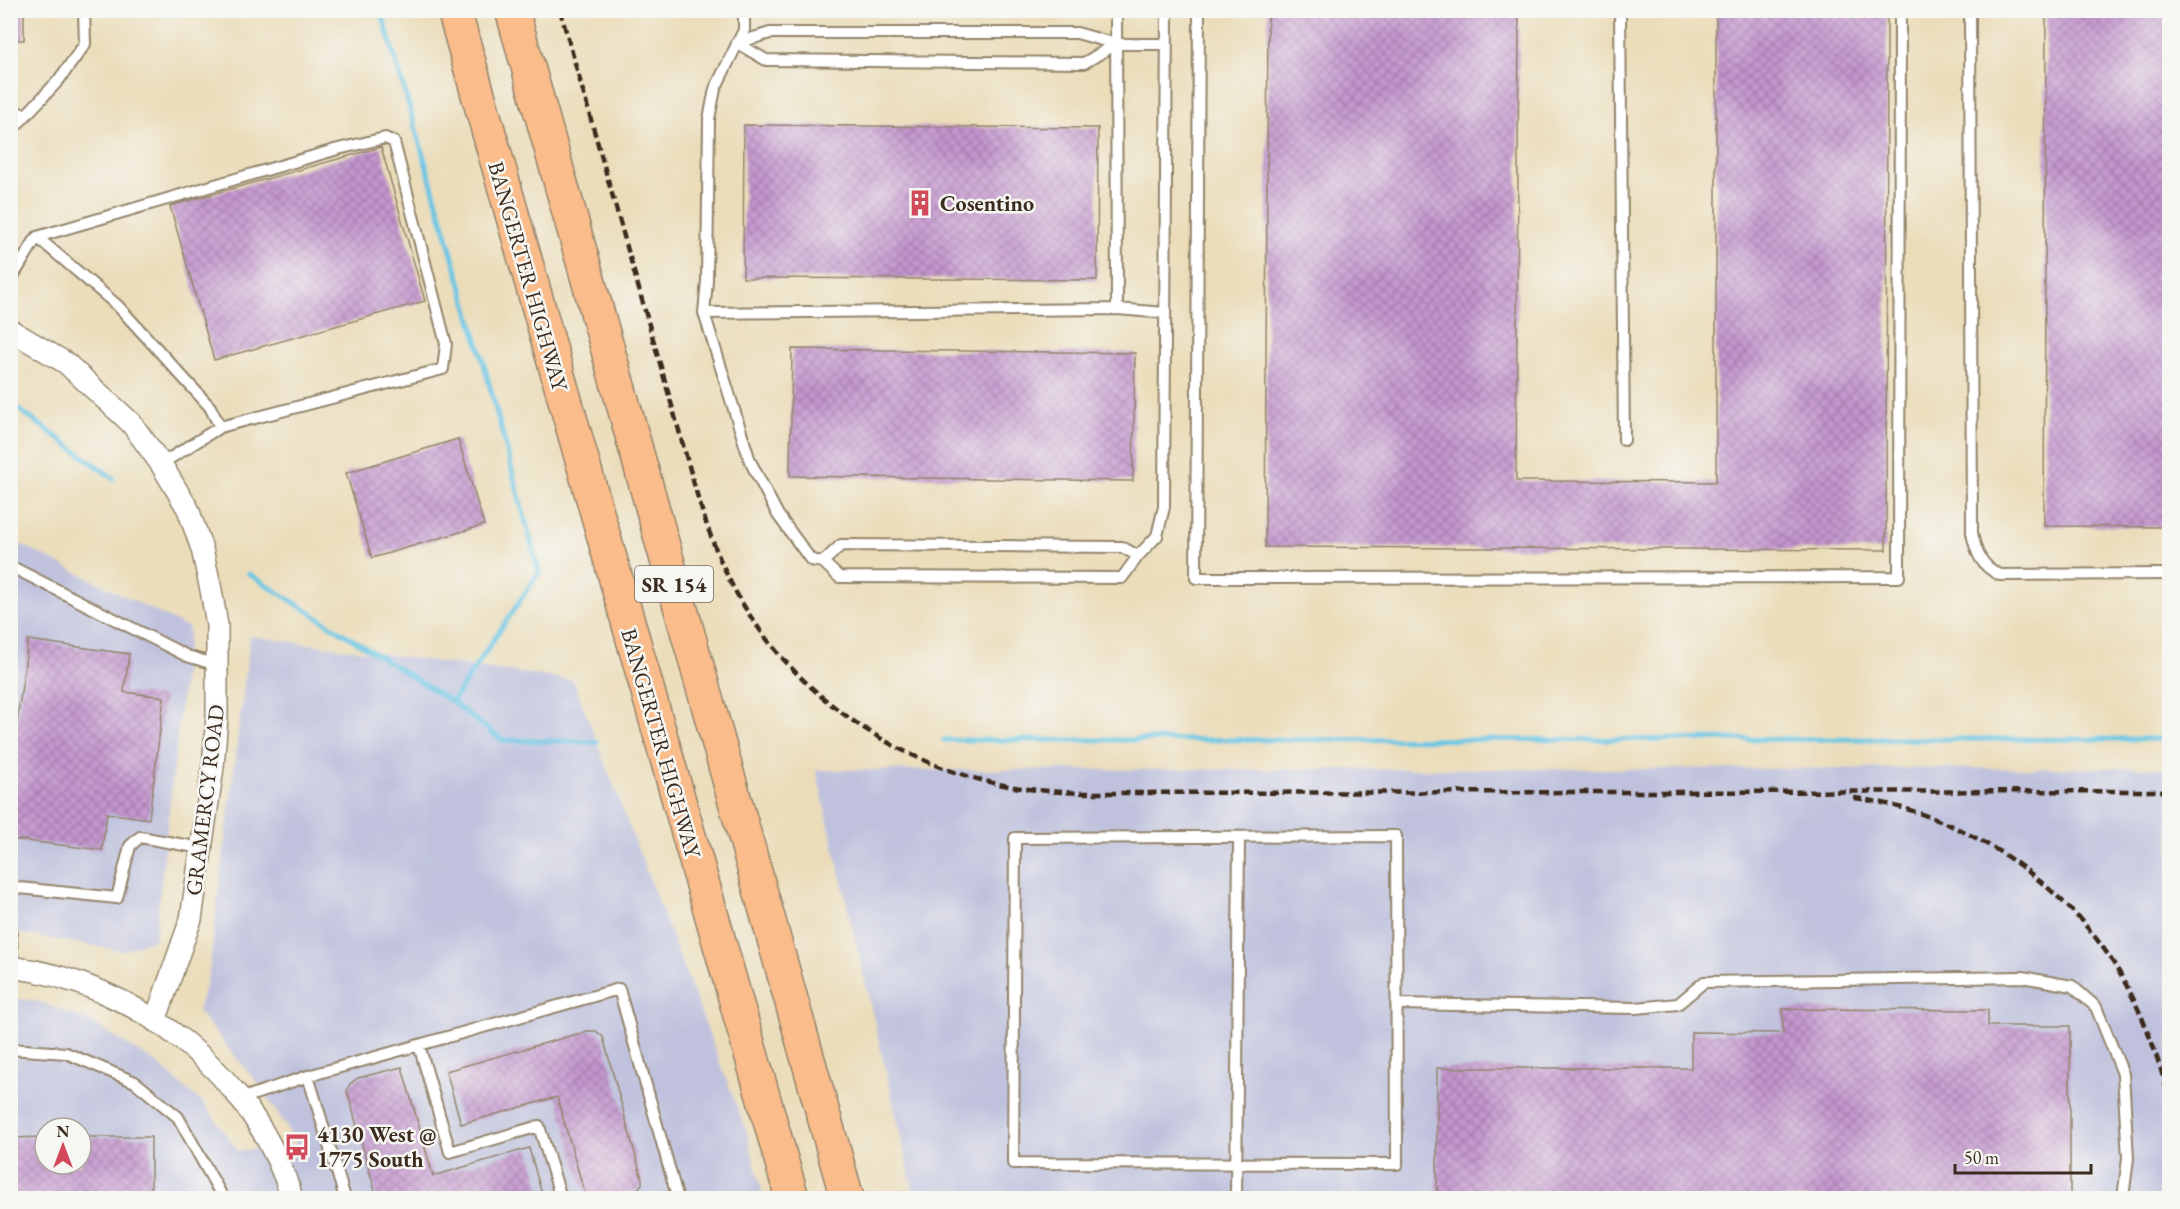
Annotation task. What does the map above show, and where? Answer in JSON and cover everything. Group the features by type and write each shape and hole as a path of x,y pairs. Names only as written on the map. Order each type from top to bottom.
{"highway":[{"name":"BANGERTER HIGHWAY","path":"454,10 792,1198"},
{"name":"SR 154","path":"512,10 847,1198"}],"street":[{"name":"GRAMERCY ROAD","path":"10,330 66,363 131,423 161,464 188,509 202,549 217,625 217,717 213,767 191,919 155,1021"},
{"path":"12,967 72,979 128,1004 193,1048 226,1080 260,1125 292,1198"}],"lane":[{"path":"10,132 58,81 85,44 84,10"},
{"path":"744,10 744,30 715,89 709,119 707,281 704,313 750,461 778,515 811,560 823,562 839,577 1122,578 1157,536 1164,507 1167,10"},
{"path":"1116,10 1117,309"},
{"path":"1199,10 1196,578 1899,577 1900,10"},
{"path":"1620,10 1624,440"},
{"path":"1970,10 1972,521 1976,549 1981,561 1988,569 2000,574 2169,574"},
{"path":"737,44 770,33 1077,33 1116,44 1167,44"},
{"path":"737,44 766,60 1084,63 1116,44"},
{"path":"10,110 26,115"},
{"path":"10,281 37,237 338,148 385,138 394,142 446,344 443,369 220,428 161,464"},
{"path":"37,237 118,306 210,407 220,428"},
{"path":"704,313 1117,309 1165,313"},
{"path":"823,562 841,545 1122,546 1138,556"},
{"path":"10,566 187,656 217,665"},
{"path":"1396,836 1397,1164 1013,1163 1014,838 1239,837 1396,836"},
{"path":"10,887 117,898 130,846 140,837 201,848"},
{"path":"1236,1198 1239,837"},
{"path":"10,922 12,967 10,1019"},
{"path":"1396,1004 1636,1008 1678,1005 1704,982 2022,977 2072,986 2096,1007 2123,1074 2128,1158 2124,1198"},
{"path":"240,1099 308,1076 619,989 676,1196 668,1198"},
{"path":"418,1045 450,1152 538,1126 561,1198"},
{"path":"10,1049 66,1053 135,1082 178,1117 223,1198"},
{"path":"308,1076 345,1198"}],"shaded area":[{"path":"10,539 189,628 155,939 123,951 11,932"},
{"path":"250,636 573,680 746,1130 764,1198 11,1198 11,998 37,1001 91,1022 155,1062 204,1104 238,1151 297,1144 262,1089 198,1011 209,972"},
{"path":"2169,768 2169,1198 915,1198 816,770"}],"building":[{"path":"10,10 24,10 24,40 10,40"},
{"path":"1268,10 1519,10 1516,481 1716,482 1716,10 1887,10 1886,550 1265,547"},
{"path":"2046,10 2169,10 2169,527 2044,526"},
{"name":"Cosentino","path":"744,125 1098,128 1097,280 743,278"},
{"path":"381,147 425,301 214,360 170,206"},
{"path":"792,349 1135,353 1133,481 790,476"},
{"path":"458,439 484,525 372,558 346,473"},
{"path":"28,640 129,654 124,692 164,697 149,819 107,813 102,850 10,839 10,775"},
{"path":"1783,1009 1988,1010 1988,1026 2070,1026 2070,1198 1437,1198 1437,1068 1691,1068 1691,1032 1783,1033"},
{"path":"588,1031 596,1031 603,1037 642,1179 642,1184 637,1190 610,1198 586,1198 557,1097 461,1124 446,1071"},
{"path":"402,1067 433,1176 529,1148 543,1198 377,1198 347,1090 350,1084 358,1078"},
{"path":"33,1137 33,1176 93,1176 93,1137 151,1137 151,1198 10,1198 10,1138"}],"waterway":[{"path":"381,10 482,357 539,572 452,702"},
{"path":"10,403 113,478"},
{"path":"249,574 452,702 502,740 597,742"},
{"path":"944,740 2170,739"}],"railway":[{"path":"560,10 698,498 731,583 752,619 777,652 806,682 837,709 871,733 907,753 945,769 997,784 1034,790 1084,793 2170,791"},
{"path":"1854,798 1893,805 1932,818 1970,835 2006,856 2039,880 2070,908 2096,939 2128,987 2149,1035 2170,1102"}],"place":[{"name":"Cosentino","path":"920,203"},
{"name":"4130 West @ 1775 South","path":"297,1147"}]}
